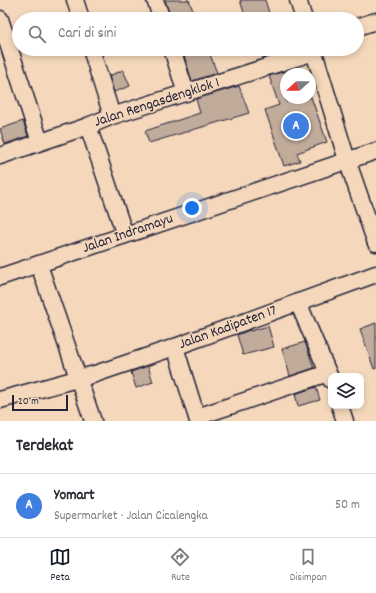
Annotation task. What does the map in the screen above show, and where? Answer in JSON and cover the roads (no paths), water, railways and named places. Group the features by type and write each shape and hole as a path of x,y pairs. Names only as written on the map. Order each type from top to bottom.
{"street":[{"path":"75,0 79,12"},
{"path":"155,0 159,12"},
{"path":"298,0 302,12"},
{"path":"0,19 12,56"},
{"path":"364,24 376,20"},
{"path":"12,56 40,142"},
{"path":"93,56 112,116"},
{"path":"174,56 186,93"},
{"name":"Jalan Rengasdengklok 1","path":"0,156 88,126 112,116 299,56"},
{"path":"316,56 347,160 376,243"},
{"path":"88,126 125,235"},
{"name":"Jalan Indramayu","path":"0,277 376,151"},
{"path":"39,265 93,421"},
{"name":"Jalan Kadipaten 17","path":"0,400 79,379 175,347 376,274"},
{"path":"298,302 329,373"},
{"path":"175,347 198,419 328,377"},
{"path":"341,409 345,421"}],"place":[{"name":"Yomart","path":"296,126"}]}
